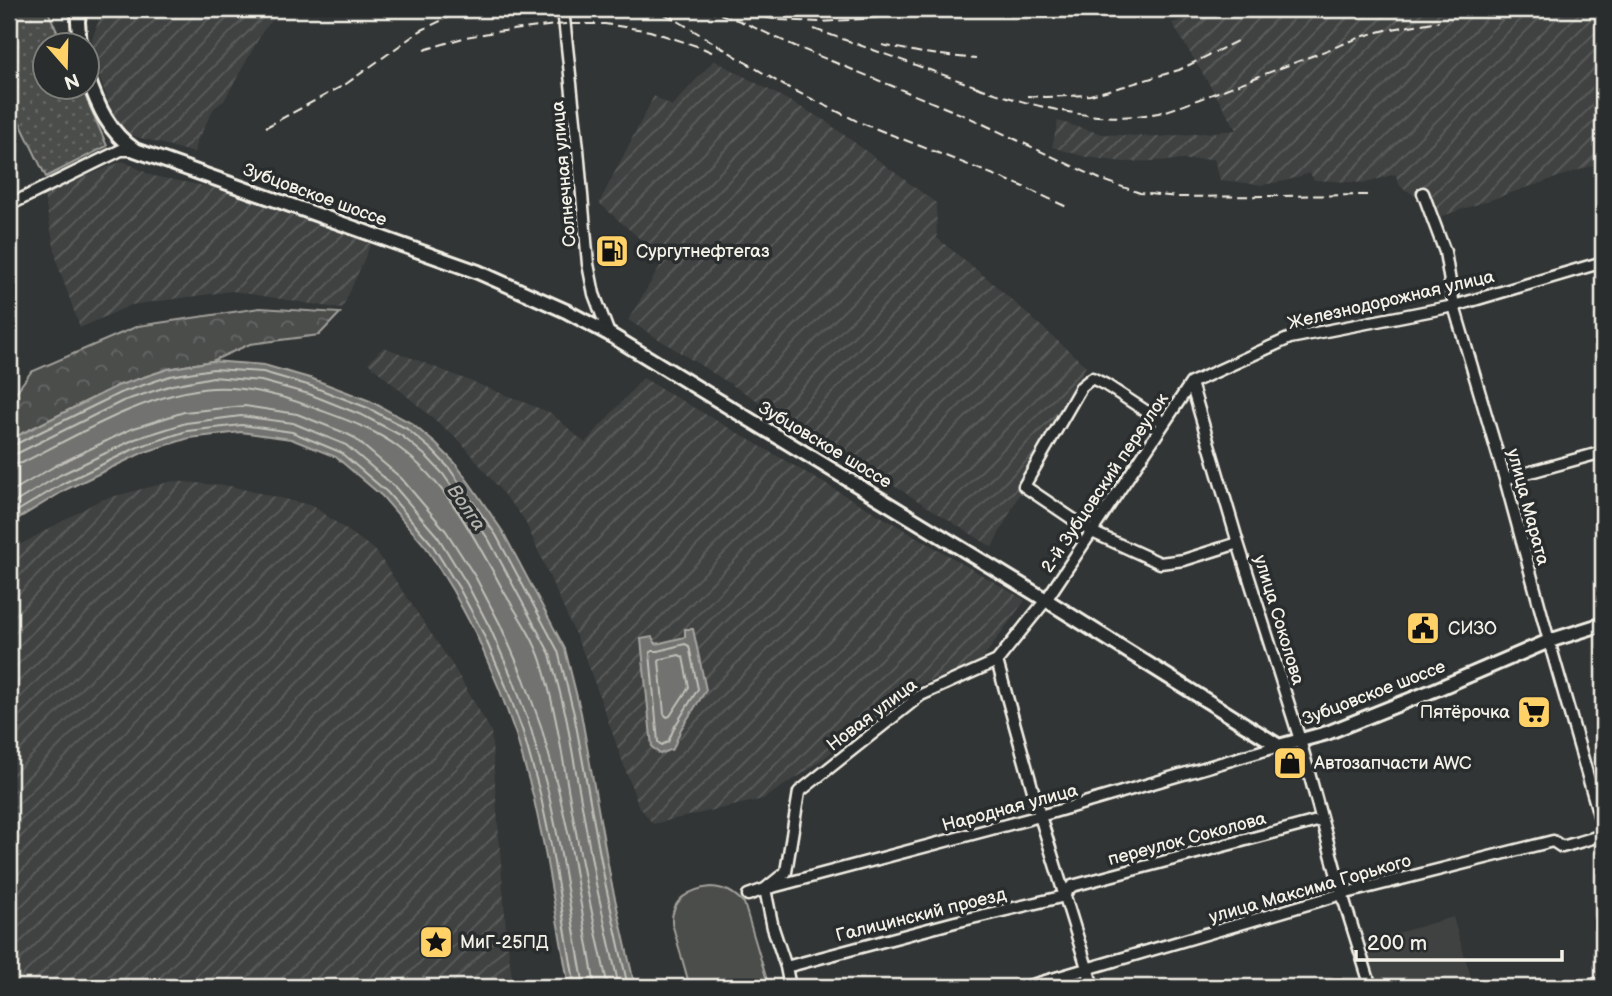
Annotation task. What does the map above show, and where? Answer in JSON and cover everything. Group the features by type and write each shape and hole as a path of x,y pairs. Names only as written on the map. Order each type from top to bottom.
{"main road":[{"path":"79,9 79,32"},
{"path":"98,102 109,126 135,150"},
{"name":"Зубцовское шоссе","path":"135,150 478,272 566,310 1046,600 1279,746 1327,733 1549,641 1603,624"}],"street":[{"name":"Солнечная улица","path":"563,9 587,264 594,294 609,334"},
{"path":"9,205 121,150 135,150"},
{"name":"улица Марата","path":"1423,193 1445,252 1454,306 1603,829"},
{"name":"Железнодорожная улица","path":"1191,383 1290,338 1454,306 1603,262"},
{"path":"1164,423 1091,378 1081,387 1024,486 1092,532 1160,564 1184,560 1238,543"},
{"name":"2-й Зубцовский переулок","path":"1046,600 1191,383"},
{"name":"улица Соколова","path":"1191,383 1300,740 1342,894 1371,987"},
{"path":"1505,479 1603,452"},
{"name":"Новая улица","path":"765,889 786,872 799,792 921,695 997,661 1046,600"},
{"path":"997,661 1040,817 1093,987"},
{"name":"Народная улица","path":"748,895 1040,817 1279,746"},
{"name":"переулок Соколова","path":"1064,895 1072,886 1321,820"},
{"name":"улица Максима Горького","path":"1025,987 1342,894 1553,841 1562,846 1603,835"},
{"path":"765,889 790,987"},
{"name":"Галицинский проезд","path":"786,967 1064,895"},
{"path":"1587,987 1603,982"}],"shaded area":[{"path":"103,9 287,9 280,12 263,31 224,101 214,108 196,143 194,153 127,134 113,114 102,84 102,32 95,32"},
{"path":"1219,9 1603,9 1603,162 1427,221 1417,197 1400,186 1395,174 1366,183 1314,180 1310,173 1262,185 1220,180 1214,159 1123,162 1086,157 1052,147 1058,121 1102,134 1158,137 1237,130 1172,23"},
{"path":"714,60 824,120 936,203 937,238 988,279 1086,366 992,547 628,320 664,260 599,203 654,96 672,106"},
{"path":"123,161 153,176 215,188 371,244 342,309 232,291 131,305 80,328 58,266 44,196"},
{"path":"384,347 551,413 585,443 643,378 1025,600 980,662 918,685 810,769 763,799 653,824 638,805 586,659 524,519 461,442 368,363"},
{"path":"173,481 230,486 313,506 375,550 453,666 491,731 513,987 9,987 9,551 100,500"},
{"path":"1453,917 1474,987 1377,987 1363,943"}],"green space":[{"path":"9,9 47,9 57,32 32,32 32,102 88,102 107,146 46,177 9,100"},
{"path":"260,308 340,313 319,335 250,344 212,361 168,369 117,386 9,440 9,395 13,396 31,372 138,326"},
{"path":"711,887 729,891 744,903 769,987 690,987 672,915 683,897 695,890"}],"water":[{"name":"Волга","path":"212,361 264,365 313,379 370,401 411,423 455,463 503,532 565,649 581,713 611,881 635,987 569,987 533,795 516,735 476,634 426,547 382,496 336,457 291,439 241,432 189,438 142,453 67,489 9,524 9,440 117,386 168,369"},
{"path":"685,629 693,629 706,690 681,729 673,749 660,754 652,747 641,639 652,637 656,644 685,637"}],"railway":[{"path":"266,127 346,84 420,31 465,9"},
{"path":"651,9 673,18 783,85 859,122 1022,186 1069,208"},
{"path":"706,9 968,117 1100,179 1140,193 1178,197 1367,195"},
{"path":"735,12 780,20 819,22 959,9"},
{"path":"976,87 1065,112 1112,117 1158,113 1364,36 1439,21"},
{"path":"424,50 466,37 495,32 565,24 605,24 650,31 716,54"},
{"path":"814,29 986,90"},
{"path":"1027,96 1090,95 1125,86 1179,70 1239,40"},
{"path":"882,45 976,59"}],"place":[{"name":"Сургутнефтегаз","path":"612,251"},
{"name":"СИЗО","path":"1423,628"},
{"name":"Пятёрочка","path":"1534,712"},
{"name":"Автозапчасти AWC","path":"1290,763"},
{"name":"МиГ-25ПД","path":"436,942"}]}
